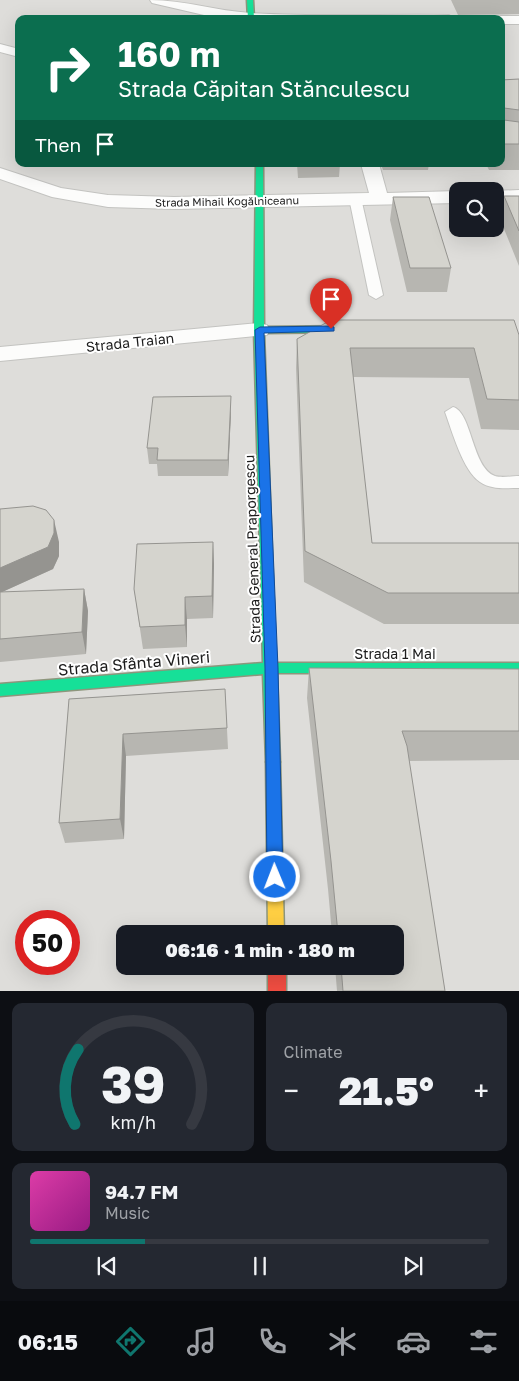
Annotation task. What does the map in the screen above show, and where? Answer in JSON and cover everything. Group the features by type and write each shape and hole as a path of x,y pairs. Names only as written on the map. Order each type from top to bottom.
{"main road":[{"path":"250,0 251,15"},
{"name":"Strada General Praporgescu","path":"259,167 260,330 271,668 276,925"},
{"path":"260,330 361,329"},
{"name":"Strada 1 Mai","path":"271,668 519,668"},
{"name":"Strada Sfânta Vineri","path":"0,690 271,668"},
{"path":"277,975 277,991"}],"street":[{"path":"156,0 231,15"},
{"path":"505,20 519,20"},
{"path":"0,48 15,52"},
{"path":"371,167 379,198"},
{"name":"Strada Mihail Kogălniceanu","path":"0,173 58,192 108,201 174,202 449,196"},
{"path":"504,196 519,196"},
{"name":"Strada Traian","path":"0,354 260,330"}],"lane":[{"path":"355,198 376,295"},
{"path":"453,412 478,469 487,479 519,482"}],"shaded area":[{"path":"0,0 519,0 519,991 0,991"}],"building":[{"path":"519,79 519,110 505,108 505,80"},
{"path":"505,120 519,122 519,144 505,144"},
{"path":"504,196 519,196 519,231"},
{"path":"393,197 429,197 451,268 410,268"},
{"path":"331,320 514,320 519,335 519,400 487,399 474,348 350,348 372,543 519,543 519,593 388,593 305,551 297,339"},
{"path":"231,396 228,460 157,460 158,448 147,448 153,397"},
{"path":"33,506 46,510 54,520 54,533 48,547 0,568 0,509"},
{"path":"213,542 212,596 185,597 185,625 140,627 134,589 137,544"},
{"path":"84,589 82,632 0,639 0,592"},
{"path":"309,668 519,669 519,731 402,731 407,746 445,991 343,991 342,975 404,975 404,925 337,925"},
{"path":"225,689 227,728 123,734 120,819 59,823 69,699"}],"traffic: fast":[{"path":"250,0 251,15"},
{"path":"259,167 259,330 273,762"},
{"path":"259,330 353,329"},
{"path":"0,690 271,668 519,668"}],"traffic: slow":[{"path":"273,762 276,925"}],"traffic: jam":[{"path":"277,975 277,991"}],"route":[{"path":"275,877 271,668 260,330 331,329"}]}
